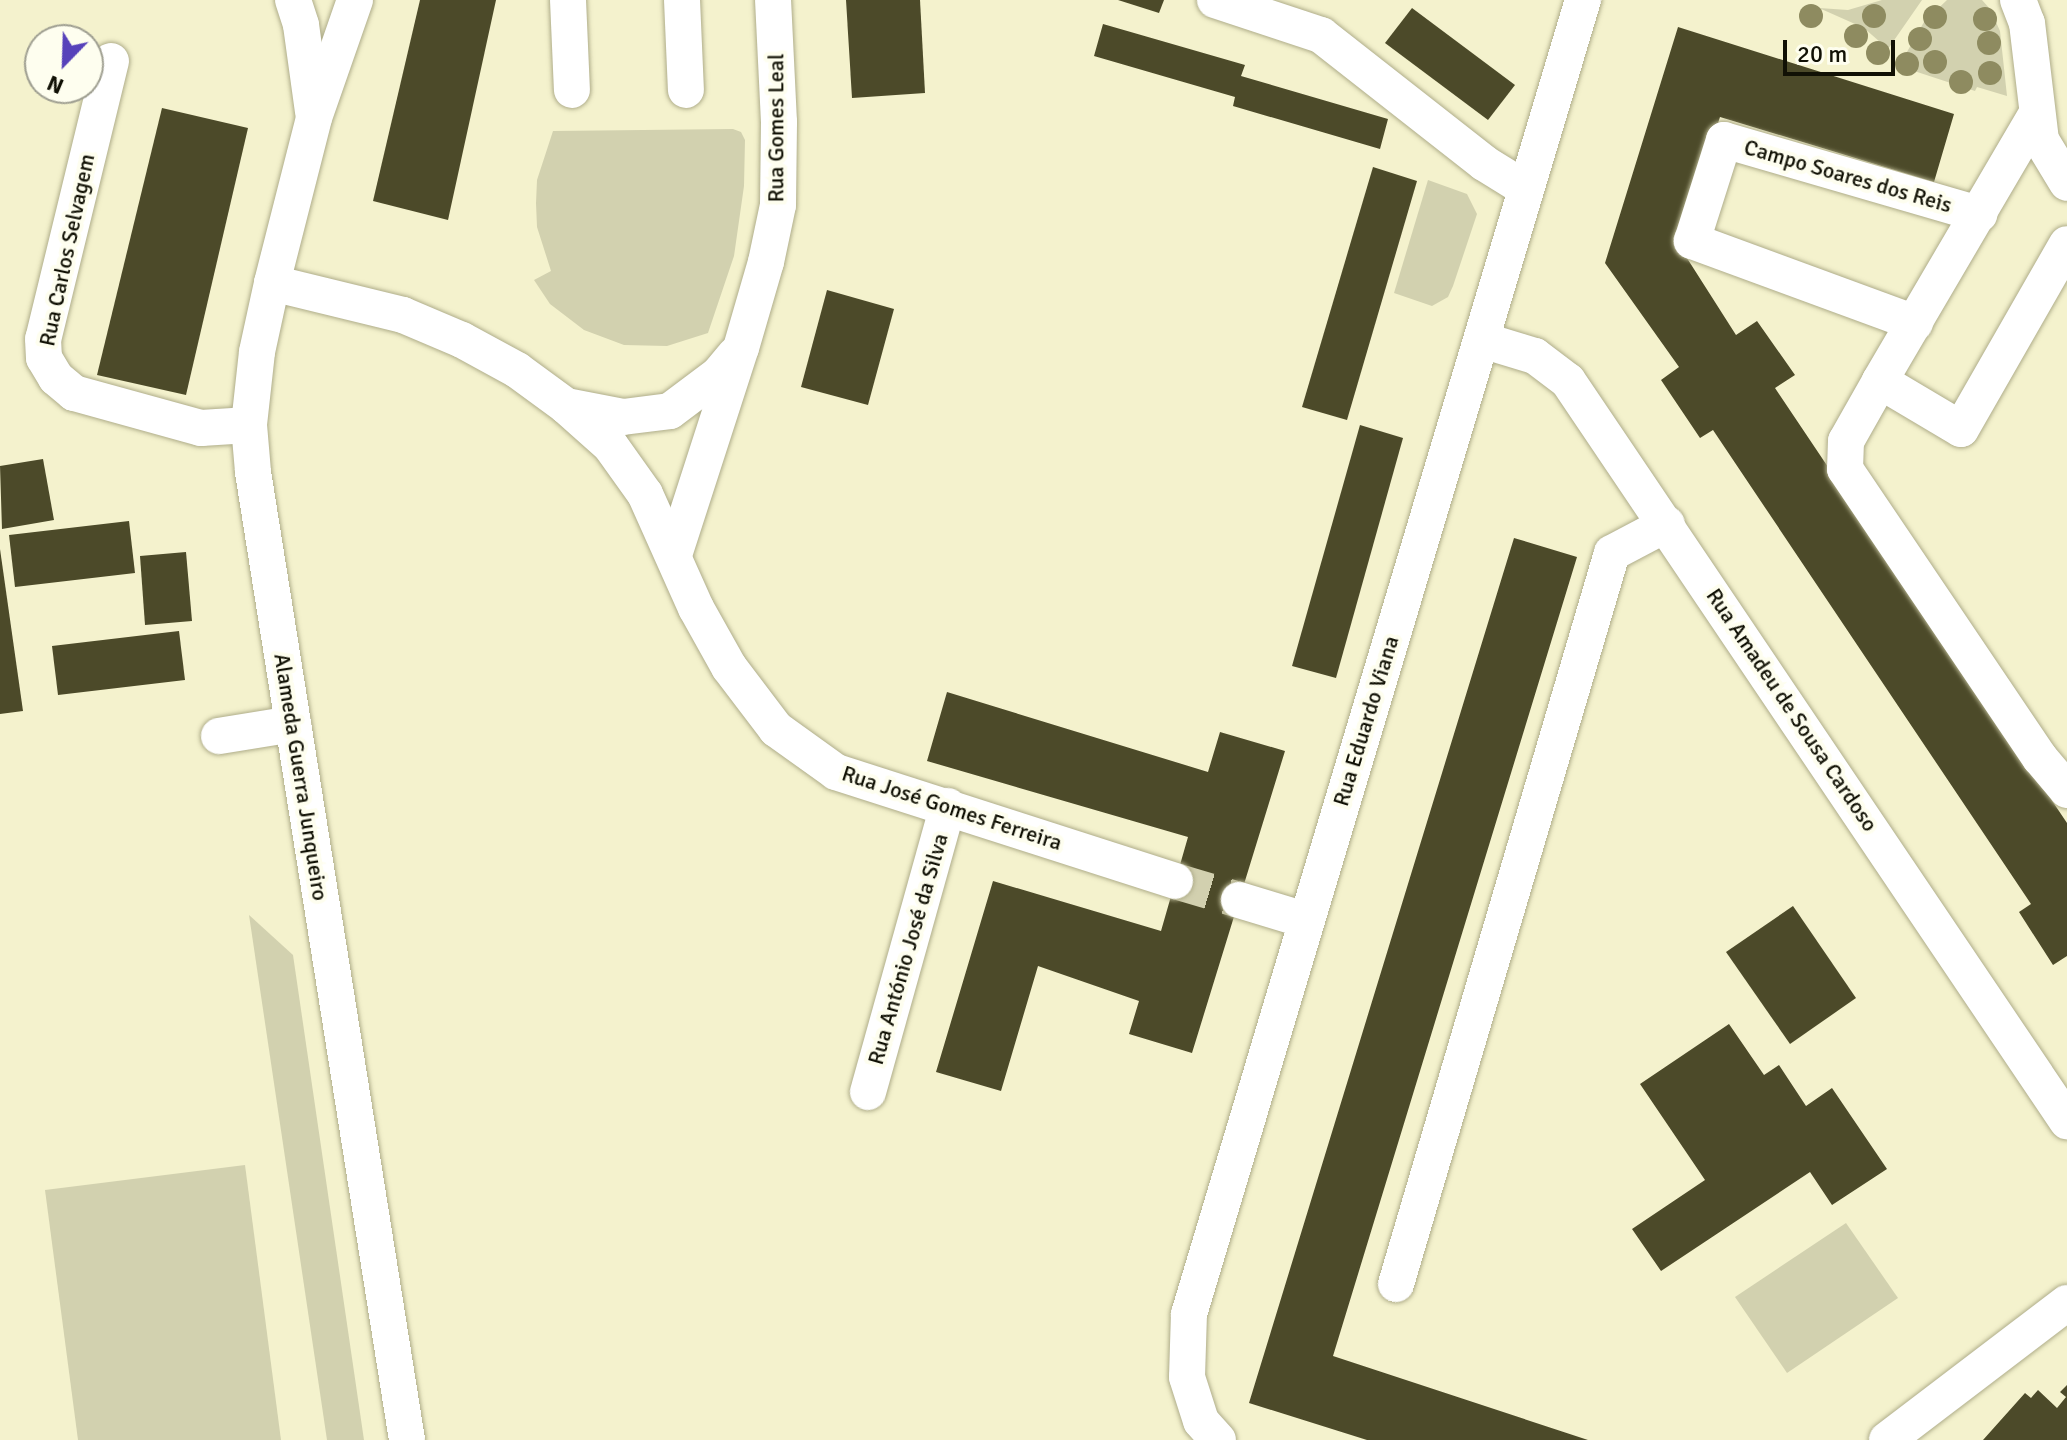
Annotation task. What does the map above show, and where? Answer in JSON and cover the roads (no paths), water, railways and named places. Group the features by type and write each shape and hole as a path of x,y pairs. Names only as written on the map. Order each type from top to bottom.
{"street":[{"name":"Alameda Guerra Junqueiro","path":"293,0 301,25 314,118"},
{"name":"Alameda Guerra Junqueiro","path":"355,0 314,118 272,283 257,352 249,425 253,472 407,1440"},
{"path":"568,0 572,90"},
{"path":"682,0 686,90"},
{"name":"Rua Gomes Leal","path":"674,555 741,348 766,262 778,205 779,122 773,0"},
{"path":"1215,0 1255,6 1321,35 1484,163 1526,189"},
{"name":"Rua Eduardo Viana","path":"1218,1440 1201,1421 1187,1377 1189,1314 1583,0"},
{"path":"2018,0 2027,23 2041,140 2067,183"},
{"name":"Rua Carlos Selvagem","path":"111,61 43,339 44,358 56,378 74,393 201,428 249,425"},
{"name":"Campo Soares dos Reis","path":"2037,113 1846,441 1845,469 2040,758 2067,790"},
{"name":"Campo Soares dos Reis","path":"1915,323 1692,241 1724,140 1979,214"},
{"path":"1880,381 1961,429 2067,244"},
{"name":"Rua José Gomes Ferreira","path":"272,283 403,315 462,340 517,370 566,406 610,445 645,494 696,608 729,667 776,729 836,772 1175,881"},
{"name":"Rua Amadeu de Sousa Cardoso","path":"1482,340 1535,356 1568,381 2067,1121"},
{"name":"Rua Gomes Leal","path":"566,406 623,417 670,411 718,375 741,348"},
{"path":"1396,1284 1612,553 1667,524"},
{"path":"219,736 293,724"},
{"name":"Rua António José da Silva","path":"868,1092 948,806"},
{"path":"1239,900 1305,920"},
{"path":"1887,1440 2067,1303"}],"tunnel":[{"path":"1175,881 1239,900"}]}
